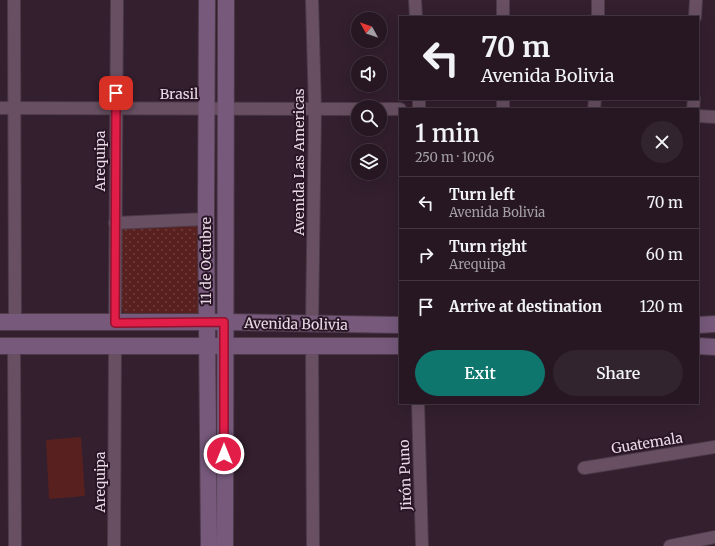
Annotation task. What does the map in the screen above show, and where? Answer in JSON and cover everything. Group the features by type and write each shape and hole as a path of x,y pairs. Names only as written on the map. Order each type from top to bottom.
{"street":[{"path":"7,322 14,109 14,0"},
{"name":"Arequipa","path":"115,323 115,108 117,0"},
{"name":"11 de Octubre","path":"207,0 206,219 209,546"},
{"name":"11 de Octubre","path":"224,546 224,322 227,109 226,0"},
{"name":"Avenida Las Americas","path":"312,0 315,110 312,325"},
{"path":"415,0 416,16"},
{"path":"503,0 503,16"},
{"path":"598,0 598,16"},
{"path":"695,16 696,0"},
{"name":"Brasil","path":"0,108 351,109"},
{"path":"387,109 399,109"},
{"path":"699,116 715,117"},
{"path":"115,223 206,219"},
{"name":"Avenida Bolivia","path":"7,322 224,322 312,325 399,325"},
{"path":"699,325 715,324"},
{"path":"7,346 15,546"},
{"name":"Avenida Bolivia","path":"7,346 399,346"},
{"name":"Arequipa","path":"114,546 115,346"},
{"path":"312,346 313,546"},
{"path":"699,346 715,347"},
{"name":"Jirón Puno","path":"418,404 422,546"},
{"name":"Guatemala","path":"584,468 715,447"},
{"path":"670,546 702,543 715,537"}],"shaded area":[{"path":"198,224 201,310 194,317 128,317 121,309 121,225"},
{"path":"81,437 85,496 49,499 46,440"}],"route":[{"path":"116,93 115,323 224,322 224,454"}]}
